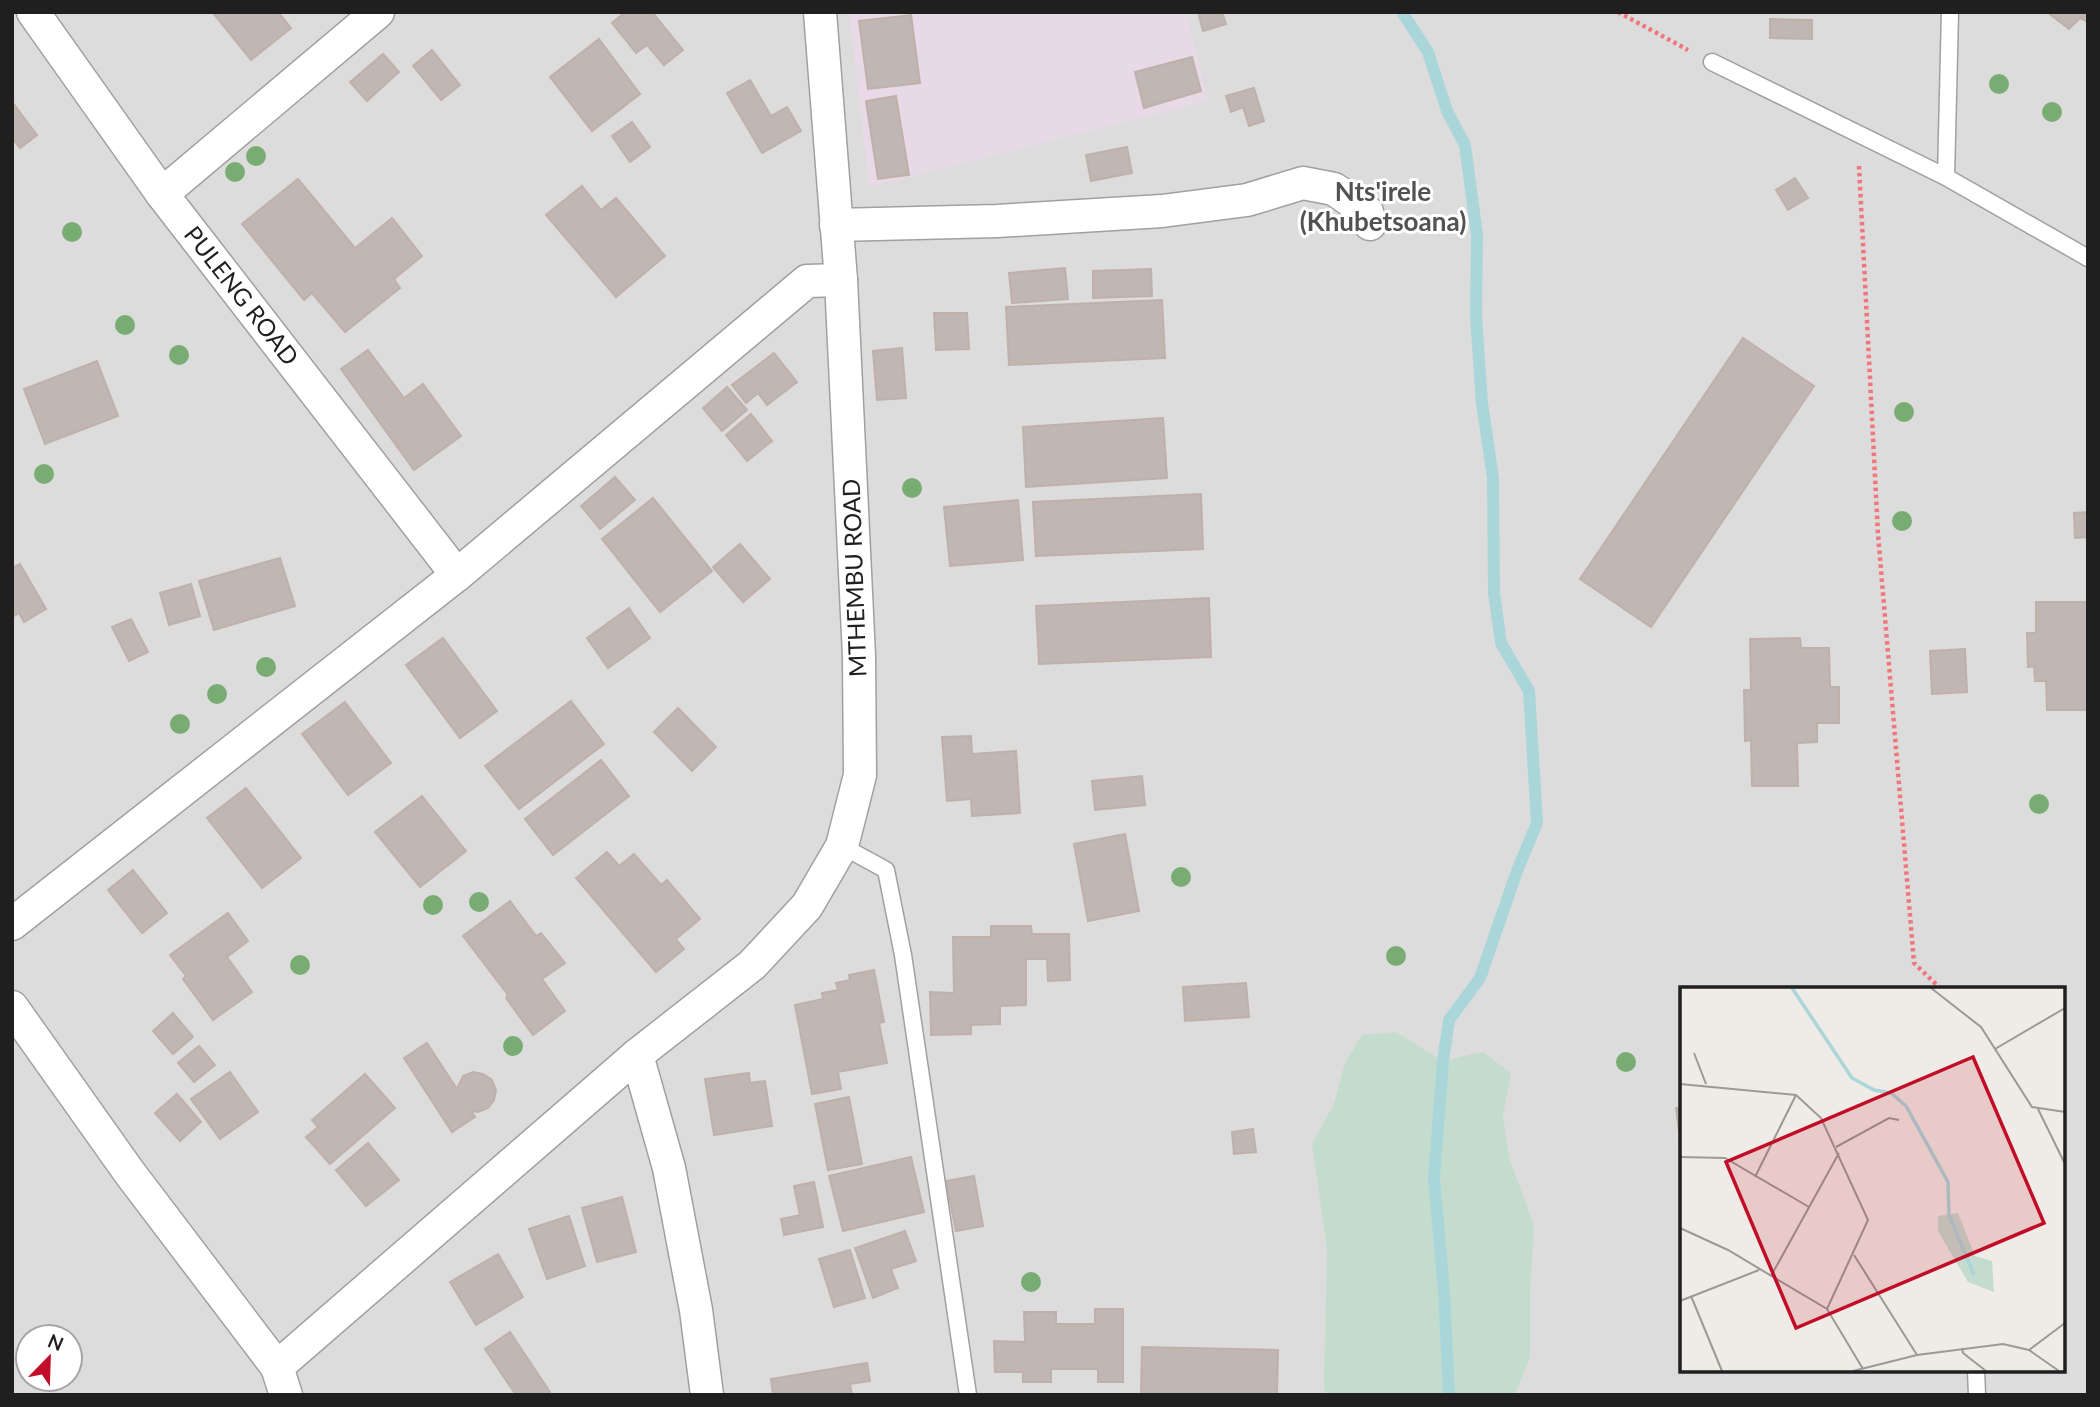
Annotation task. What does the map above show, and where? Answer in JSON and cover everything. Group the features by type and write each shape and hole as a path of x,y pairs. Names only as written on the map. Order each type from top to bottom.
{"street":[{"name":"PULENG ROAD","path":"33,12 162,194 457,575"},
{"path":"162,194 378,12"},
{"name":"MTHEMBU ROAD","path":"281,1381 637,1055 751,965 807,906 842,846 860,775 860,682 841,280 820,12"},
{"path":"836,225 997,221 1162,211 1247,200 1303,183 1334,189 1367,212 1370,224"},
{"path":"12,924 457,575 807,281 841,280"},
{"path":"12,1007 281,1381"},
{"path":"637,1055 669,1168 696,1310 707,1395"}],"lane":[{"path":"1946,177 1950,12"},
{"path":"1712,62 1946,177 2088,258"},
{"path":"842,846 886,870 903,954 968,1395"},
{"path":"1976,1372 1977,1395"}],"path":[{"path":"1618,12 1712,62"},
{"path":"1857,134 1878,534 1914,963 1939,987"}],"shaded area":[{"path":"12,12 2088,12 2088,1395 12,1395"},
{"path":"849,12 1186,12 1208,101 869,187"}],"green space":[{"path":"1396,1032 1443,1061 1483,1052 1511,1073 1503,1115 1509,1158 1534,1225 1530,1357 1515,1395 1326,1395 1327,1249 1312,1144 1334,1104 1345,1063 1362,1035"}],"building":[{"path":"278,12 291,28 251,60 213,13"},
{"path":"625,12 652,12 683,50 664,65 647,45 636,53 612,23"},
{"path":"1198,12 1222,12 1226,24 1203,31"},
{"path":"2047,12 2088,12 2088,22 2080,18 2069,29"},
{"path":"911,15 920,83 868,89 859,21"},
{"path":"1770,19 1812,20 1812,39 1770,38"},
{"path":"599,39 640,94 592,131 550,77"},
{"path":"432,50 460,85 441,100 413,66"},
{"path":"383,54 399,72 367,101 350,82"},
{"path":"1192,57 1201,91 1144,108 1135,72"},
{"path":"750,80 771,116 787,107 801,131 762,153 727,93"},
{"path":"1254,88 1264,121 1249,126 1243,107 1231,112 1226,96"},
{"path":"896,96 909,175 878,179 866,101"},
{"path":"13,103 37,135 20,148 12,138"},
{"path":"632,122 650,147 630,162 612,136"},
{"path":"1127,147 1132,173 1091,181 1086,155"},
{"path":"1795,178 1808,198 1788,210 1776,190"},
{"path":"298,179 355,248 392,218 422,256 394,279 400,288 345,332 312,293 304,300 242,224"},
{"path":"582,186 601,210 616,198 665,256 616,297 546,215"},
{"path":"1065,268 1068,299 1012,303 1009,273"},
{"path":"1151,269 1152,296 1093,298 1093,271"},
{"path":"1162,300 1165,358 1009,365 1006,307"},
{"path":"934,313 967,313 969,349 936,350"},
{"path":"1743,338 1814,386 1651,627 1580,579"},
{"path":"902,348 906,398 877,400 873,351"},
{"path":"368,350 404,398 423,384 461,436 414,470 341,369"},
{"path":"774,353 797,382 767,405 758,393 746,403 732,385"},
{"path":"97,361 118,416 45,444 24,389"},
{"path":"727,387 747,410 722,431 703,408"},
{"path":"751,414 772,441 747,461 726,435"},
{"path":"1163,418 1167,478 1026,487 1023,427"},
{"path":"615,477 635,500 600,529 581,506"},
{"path":"1201,494 1203,549 1036,556 1033,502"},
{"path":"653,498 712,571 660,612 602,539"},
{"path":"1018,500 1023,560 950,566 944,507"},
{"path":"2088,512 2088,537 2075,538 2074,513"},
{"path":"740,544 770,579 743,602 713,567"},
{"path":"280,558 295,606 214,630 199,581"},
{"path":"20,564 46,609 24,622 19,613 12,617 12,568"},
{"path":"191,584 200,616 169,625 160,593"},
{"path":"1209,598 1211,657 1039,664 1036,606"},
{"path":"2036,602 2087,602 2088,710 2047,710 2046,681 2035,681 2034,666 2028,667 2027,633 2036,633"},
{"path":"629,608 650,638 608,668 587,638"},
{"path":"131,619 148,652 129,661 112,627"},
{"path":"443,638 497,711 460,738 406,665"},
{"path":"1800,638 1801,648 1829,648 1830,687 1839,687 1839,723 1817,723 1817,742 1797,743 1798,786 1752,786 1751,740 1745,741 1744,690 1751,690 1750,639"},
{"path":"1965,649 1967,692 1932,694 1930,651"},
{"path":"571,701 604,744 519,809 485,766"},
{"path":"345,702 391,763 348,795 302,734"},
{"path":"678,708 716,747 692,771 654,732"},
{"path":"971,736 972,754 1016,751 1020,813 972,816 971,799 947,801 942,737"},
{"path":"601,760 629,796 553,855 525,819"},
{"path":"1142,776 1145,805 1095,810 1092,781"},
{"path":"246,788 301,858 262,888 207,818"},
{"path":"422,796 466,851 420,887 375,832"},
{"path":"1125,834 1139,911 1088,921 1074,844"},
{"path":"607,852 619,866 634,854 661,885 667,880 700,919 676,939 684,949 656,972 576,878"},
{"path":"133,870 167,913 142,933 108,890"},
{"path":"510,901 536,936 541,933 565,963 542,979 565,1011 533,1035 506,998 508,995 463,936"},
{"path":"228,913 248,941 227,957 252,992 213,1020 183,979 186,976 170,955"},
{"path":"991,926 1031,926 1032,934 1069,934 1070,980 1048,981 1047,959 1026,959 1026,1005 1000,1006 1000,1024 971,1025 971,1034 931,1035 930,992 954,993 953,937 991,937"},
{"path":"874,970 884,1022 879,1023 887,1063 838,1072 841,1089 812,1094 795,1005 823,999 822,993 838,990 836,983 850,980 849,975"},
{"path":"1246,983 1249,1017 1185,1021 1183,987"},
{"path":"173,1013 193,1037 173,1054 153,1031"},
{"path":"427,1043 457,1089 463,1076 473,1072 492,1080 496,1090 494,1100 488,1108 478,1112 471,1111 475,1117 452,1132 404,1058"},
{"path":"199,1046 215,1065 194,1082 178,1063"},
{"path":"230,1072 258,1112 220,1139 191,1099"},
{"path":"749,1073 750,1083 765,1081 772,1126 714,1135 705,1079"},
{"path":"365,1074 395,1108 330,1164 306,1137 318,1127 312,1120"},
{"path":"177,1094 201,1122 180,1141 155,1113"},
{"path":"849,1097 862,1164 828,1170 815,1104"},
{"path":"1676,1108 1680,1108 1680,1139"},
{"path":"1253,1129 1256,1152 1234,1154 1232,1132"},
{"path":"368,1143 399,1180 366,1206 336,1170"},
{"path":"911,1157 924,1212 843,1231 829,1176"},
{"path":"974,1176 983,1226 956,1231 946,1181"},
{"path":"814,1182 823,1227 784,1235 781,1219 800,1215 794,1186"},
{"path":"622,1197 636,1252 597,1262 582,1208"},
{"path":"569,1216 585,1266 547,1279 529,1229"},
{"path":"905,1231 916,1261 891,1269 898,1288 873,1298 855,1248"},
{"path":"850,1250 865,1298 834,1307 819,1259"},
{"path":"498,1254 523,1297 476,1325 450,1282"},
{"path":"1095,1309 1123,1309 1123,1382 1098,1382 1098,1369 1051,1369 1051,1382 1023,1382 1023,1372 995,1372 994,1341 1025,1342 1024,1312 1056,1312 1056,1324 1095,1324"},
{"path":"510,1332 550,1392 546,1395 516,1395 485,1349"},
{"path":"1142,1347 1278,1350 1277,1395 1141,1395"},
{"path":"867,1363 870,1381 850,1384 852,1395 773,1395 771,1379"}],"waterway":[{"path":"1402,12 1428,52 1447,111 1465,145 1477,235 1476,317 1482,403 1493,478 1494,593 1501,643 1529,691 1537,823 1517,871 1480,978 1449,1020 1434,1178 1444,1292 1449,1395"}],"district":[{"name":"Nts'irele (Khubetsoana)","path":"1383,207"}]}
